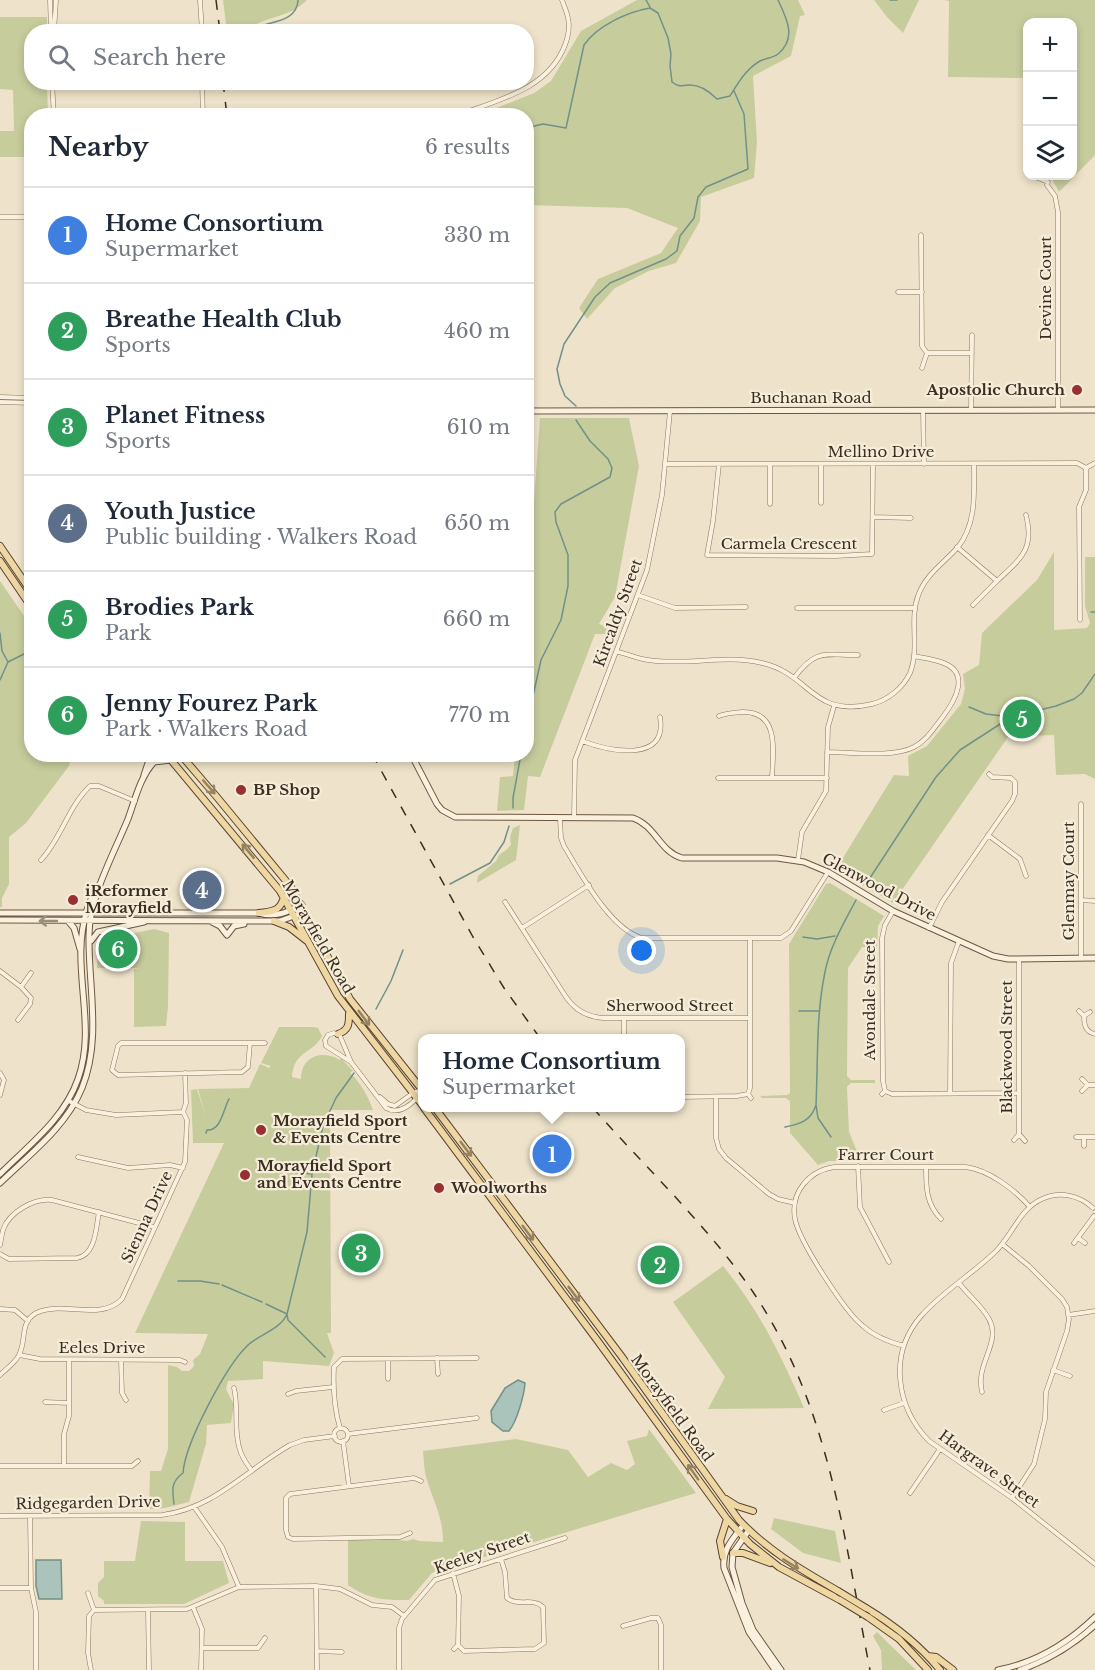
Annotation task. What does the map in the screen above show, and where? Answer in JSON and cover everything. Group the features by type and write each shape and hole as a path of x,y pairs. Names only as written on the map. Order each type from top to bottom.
{"main road":[{"name":"Buchanan Road","path":"534,411 1095,410"},
{"path":"0,546 24,581"},
{"path":"0,561 24,596"},
{"path":"80,950 96,890 135,801 148,762"},
{"path":"143,778 154,762"},
{"name":"Morayfield Road","path":"172,762 284,897 323,970 349,1012 418,1100"},
{"name":"Morayfield Road","path":"187,762 276,867 304,908 350,999 418,1085"},
{"name":"Glenwood Drive","path":"415,762 437,804 448,814 461,818 637,819 651,829 667,850 682,858 798,860 828,872 893,911 993,956 1019,959 1095,958"},
{"path":"259,913 277,910 284,897"},
{"path":"0,913 259,913 280,915 304,908"},
{"path":"0,920 286,921 295,917 304,908"},
{"path":"0,924 9,920"},
{"path":"0,1174 72,1102 83,1066 86,1046 80,950 74,928 68,921"},
{"path":"0,1183 55,1129 88,1071 92,1048 87,921"},
{"path":"89,945 93,936 98,932 146,921"},
{"path":"209,921 220,926 227,935 234,926 257,921"},
{"path":"274,921 292,929 309,942"},
{"path":"340,1037 349,1025 349,1012"},
{"name":"Morayfield Road","path":"428,1112 727,1519 779,1567 840,1600 899,1639 928,1670"},
{"name":"Morayfield Road","path":"439,1112 627,1365 720,1495 749,1530 781,1557 903,1633 940,1670"},
{"path":"720,1495 737,1506 753,1511"},
{"path":"727,1519 720,1540 725,1572 741,1617 756,1645 775,1670"},
{"path":"723,1557 729,1544 744,1524"},
{"path":"749,1530 734,1552 732,1567 746,1615 760,1642 781,1670"},
{"path":"734,1552 743,1553 779,1567"},
{"path":"998,1670 1022,1663 1051,1650 1072,1637 1095,1617"},
{"path":"1020,1670 1063,1650 1095,1625"},
{"path":"928,1656 936,1657 953,1670"}],"street":[{"path":"50,0 52,24"},
{"path":"54,24 56,0"},
{"path":"200,0 202,24"},
{"path":"534,84 544,77 560,57 568,37 568,19 562,0"},
{"path":"52,90 54,108"},
{"path":"202,90 203,108"},
{"path":"476,108 521,90"},
{"name":"Devine Court","path":"1043,180 1048,182 1047,185 1055,196 1058,212 1058,410"},
{"path":"0,216 24,215"},
{"path":"921,235 922,346 927,353"},
{"path":"898,292 922,292"},
{"path":"971,410 972,335"},
{"path":"927,353 972,353"},
{"path":"922,368 927,353"},
{"path":"0,397 24,398"},
{"path":"0,402 24,403"},
{"path":"923,410 924,464"},
{"name":"Kircaldy Street","path":"574,818 576,760 647,570 658,523 670,411"},
{"name":"Mellino Drive","path":"666,464 1077,463 1086,468"},
{"path":"1080,620 1079,507 1086,490 1086,468 1095,463"},
{"name":"Carmela Crescent","path":"719,464 707,555 864,556 872,554 873,464"},
{"path":"770,464 770,504"},
{"path":"821,464 821,503"},
{"path":"618,652 649,660 745,660 763,663 780,669 816,697 834,706 850,708 877,703 887,698 902,685 910,672 914,656 915,608 924,584 965,537 970,524 974,507 974,464"},
{"path":"973,605 1020,561 1028,540 1026,515"},
{"path":"873,518 911,518"},
{"path":"957,547 997,581"},
{"path":"638,595 675,608 746,607"},
{"path":"797,608 915,608"},
{"path":"794,678 807,662 820,655 858,655"},
{"path":"827,752 893,752 907,750 924,741 955,702 958,679 952,669 943,662 914,656"},
{"path":"798,860 802,832 826,791 828,727 834,706"},
{"path":"719,716 727,713 750,712 760,716 770,726 773,738 772,778"},
{"path":"582,741 614,750 642,750 652,745 659,737 660,717"},
{"path":"929,927 942,902 1015,794 1015,782 1011,778 993,777 989,774"},
{"path":"718,778 827,778"},
{"path":"41,860 90,786 99,786 135,801"},
{"name":"Glenmay Court","path":"1081,804 1081,958"},
{"path":"560,818 562,842 590,885 618,925 637,936 655,939 778,939 790,933 828,872"},
{"path":"988,835 1020,859 1026,876"},
{"path":"522,928 590,885"},
{"path":"1081,900 1095,901"},
{"name":"Sherwood Street","path":"505,902 573,1006 584,1014 593,1017 624,1018 750,1018"},
{"name":"Avondale Street","path":"893,911 882,933 883,1093 1019,1093"},
{"path":"685,1096 749,1096 750,939"},
{"path":"950,1094 951,963 959,941"},
{"name":"Blackwood Street","path":"1019,959 1020,1134 1025,1141"},
{"path":"0,971 31,998 30,1004 18,1020"},
{"path":"21,987 31,973"},
{"path":"1078,1011 1084,1016 1086,1028 1095,1034"},
{"path":"1084,1016 1090,1012"},
{"path":"624,1018 624,1034"},
{"path":"351,1062 327,1046 325,1039 332,1033 340,1037 351,1062 386,1108 400,1111 418,1094"},
{"path":"332,1050 339,1047 340,1037"},
{"path":"250,1043 249,1060 245,1071 118,1075 112,1070 118,1046 121,1043 250,1043 265,1043"},
{"path":"0,1073 4,1080 0,1095"},
{"name":"Sienna Drive","path":"28,1321 44,1311 106,1308 117,1304 122,1299 183,1168 186,1156 187,1120 183,1112 186,1103 185,1073"},
{"path":"1082,1079 1088,1085 1095,1085"},
{"path":"1082,1091 1088,1085"},
{"path":"716,1096 716,1138 723,1155 769,1194 795,1203 795,1219 799,1231 850,1314 868,1331 886,1341 904,1346"},
{"path":"72,1102 86,1110 116,1115 183,1112"},
{"name":"Blackwood Street","path":"1014,1140 1020,1134"},
{"path":"1076,1137 1095,1137"},
{"path":"1084,1137 1084,1146"},
{"path":"78,1157 128,1168 170,1165 183,1168"},
{"path":"858,1167 860,1207 889,1262"},
{"path":"926,1167 928,1200 935,1214 941,1219"},
{"name":"Farrer Court","path":"795,1203 802,1185 813,1174 828,1168 966,1167 975,1168 1013,1191 1030,1207"},
{"path":"1030,1207 1042,1198 1062,1195 1081,1199 1094,1207 1092,1213 1095,1216 1074,1243"},
{"path":"0,1245 5,1225 31,1202 48,1200 154,1227"},
{"name":"Hargrave Street","path":"1030,1207 995,1252 918,1320 904,1346 899,1375 904,1403 918,1429 940,1449 1012,1498 1095,1564"},
{"path":"0,1254 9,1259 85,1257 91,1249 99,1212"},
{"path":"1078,1238 1085,1243"},
{"path":"1002,1244 1029,1266 1062,1299 1068,1315 1067,1331 1046,1392 1045,1419 1034,1464 1012,1498"},
{"path":"959,1283 987,1317 992,1328 992,1341 980,1375 982,1392"},
{"path":"0,1309 15,1310 28,1321 23,1331 19,1355 0,1375"},
{"path":"1068,1315 1095,1311"},
{"name":"Eeles Drive","path":"19,1355 40,1359 180,1360 185,1362"},
{"path":"437,1358 438,1374"},
{"path":"340,1428 336,1417 333,1387 334,1367 342,1359 477,1358"},
{"path":"388,1359 388,1379"},
{"path":"64,1466 64,1434 69,1416 69,1360"},
{"path":"121,1360 122,1393 126,1400"},
{"path":"1053,1370 1070,1376"},
{"path":"288,1394 333,1387"},
{"path":"234,1388 237,1400 238,1443 241,1454 252,1471"},
{"path":"45,1402 69,1403"},
{"path":"884,1410 904,1403"},
{"path":"349,1486 343,1441 348,1434 477,1418"},
{"path":"340,1428 345,1429 348,1434"},
{"path":"340,1428 336,1431 335,1436 338,1441 343,1441"},
{"name":"Ridgegarden Drive","path":"0,1516 162,1515 195,1508 218,1495 290,1445 304,1440 335,1436"},
{"path":"910,1493 940,1449"},
{"path":"0,1466 132,1466 138,1461"},
{"path":"410,1533 400,1537 291,1539 286,1530 286,1495 414,1478 421,1481"},
{"path":"195,1508 222,1547 239,1587"},
{"path":"30,1515 31,1588 36,1612 36,1670"},
{"name":"Keeley Street","path":"399,1670 399,1628 404,1616 433,1581 565,1538"},
{"path":"458,1645 464,1651 482,1651 535,1649 544,1643 543,1607 536,1602 514,1602 508,1599 501,1559"},
{"path":"453,1573 459,1596 458,1645 454,1649"},
{"path":"316,1586 317,1670"},
{"path":"94,1610 193,1607 239,1587 316,1586 340,1589 372,1605 392,1607 404,1616"},
{"path":"0,1588 31,1588"},
{"path":"88,1593 94,1610"},
{"path":"193,1607 202,1629 201,1670"},
{"path":"91,1670 88,1653 89,1616 94,1610"},
{"path":"148,1610 149,1670"},
{"path":"623,1626 658,1618 661,1625 662,1670"},
{"path":"202,1648 258,1648 265,1638"},
{"path":"316,1651 342,1652"}],"green space":[{"path":"223,0 307,0 292,11 256,24 226,24"},
{"path":"637,0 798,0 805,15 800,16 791,56 753,76 757,142 754,178 701,197 700,221 676,263 649,271 615,288 587,319 579,308 598,279 661,253 678,228 627,208 534,205 534,108 496,108 534,93 551,81 581,31"},
{"path":"874,0 919,0 903,33"},
{"path":"944,0 1095,0 1095,155 1077,174 1077,18 1023,18 1023,78 948,77 949,1"},
{"path":"0,17 47,17 47,24 24,24 24,90 47,90 48,108 24,108 24,157 0,157 0,131 14,131 13,90 0,89"},
{"path":"1053,180 1071,180 1059,192"},
{"path":"540,418 629,418 639,466 615,597 599,624 618,631 616,634 595,634 540,777 528,776 524,810 497,811 500,777 513,776 514,762 534,762 534,502"},
{"path":"1054,552 1054,630 1087,628 1090,623 1085,606 1085,557 1095,557 1095,779 1085,774 1056,775 1054,735 1008,737 893,903 836,869 894,775 909,776 908,756 927,746 961,704 965,689 963,674 979,665 982,633 1037,580"},
{"path":"0,581 24,616 24,762 70,762 26,823 9,837 9,884 2,898 2,907 0,907"},
{"path":"520,825 516,860 477,883 478,876 511,845 510,837 513,828"},
{"path":"830,883 884,916 878,926 877,947 862,947 848,968 847,1076 851,1080 875,1080 875,1083 851,1083 847,1087 849,1132 861,1161 829,1161 818,1165 790,1133 790,1101 786,1098 762,1098 760,1096 790,1093 789,944 826,884"},
{"path":"154,929 169,933 166,1026 134,1027 134,969 140,968 97,968 98,946 105,939"},
{"path":"279,1027 314,1027 318,1028 322,1036 296,1062 292,1077 301,1079 305,1065 314,1057 326,1055 340,1060 341,1058 353,1071 350,1073 364,1090 373,1110 330,1110 331,1333 327,1333 334,1353 329,1366 263,1361 263,1379 228,1381 226,1389 234,1405 231,1423 207,1425 206,1444 189,1502 149,1509 150,1471 161,1471 168,1449 168,1365 182,1371 189,1371 194,1366 193,1360 200,1354 208,1334 135,1333 224,1143 193,1143 191,1090 197,1089 206,1118 198,1089 249,1088 260,1064 269,1068 271,1066 261,1063"},
{"path":"723,1266 736,1282 768,1334 804,1408 708,1409 725,1377 673,1302"},
{"path":"649,1429 696,1493 432,1573 409,1600 377,1598 363,1594 348,1585 348,1540 407,1541 413,1539 443,1542 440,1517 425,1474 423,1451 516,1439 568,1450 588,1477 611,1463 627,1470 635,1464 627,1441 647,1436"},
{"path":"774,1518 835,1531 841,1563 803,1553 771,1529"},
{"path":"141,1521 185,1522 185,1561 223,1561 229,1583 184,1604 104,1604 98,1596 98,1583 104,1577 104,1561 135,1561"},
{"path":"877,1632 916,1670 882,1670 881,1650 873,1636"}],"water":[{"path":"518,1380 525,1383 520,1408 509,1431 503,1431 492,1422 491,1411 505,1388"},
{"path":"36,1560 61,1560 62,1599 39,1599 36,1586"}],"waterway":[{"path":"268,24 292,14 298,0"},
{"path":"646,0 650,7"},
{"path":"534,126 543,124 566,128 584,45 613,21 650,8 658,13 668,38 672,82 679,86 694,85 702,88 717,99 730,96 751,68 760,61 778,54 784,48 789,35 787,21 778,0"},
{"path":"890,0 897,0"},
{"path":"576,406 565,396 557,369 564,344 595,297 610,283 666,259 677,251 680,236 694,218 698,197 706,187 748,169 744,114 734,91"},
{"path":"534,691 541,660 561,620 568,586 568,555 556,522 555,512 561,504 610,477 612,468 608,459 590,441 576,420"},
{"path":"0,633 2,651 8,662 24,654"},
{"path":"0,680 8,662"},
{"path":"866,884 936,777 960,750 1011,717 1074,699 1082,693 1095,674"},
{"path":"969,707 986,714 1011,717"},
{"path":"513,808 520,762"},
{"path":"450,884 490,863 504,842 509,826"},
{"path":"831,1137 818,1118 816,1105 820,1004 830,953 856,900"},
{"path":"803,937 817,939 835,936"},
{"path":"376,1009 391,981 403,950"},
{"path":"799,1011 819,1011"},
{"path":"325,1357 288,1320 287,1314 307,1232 312,1174 323,1126 336,1098 354,1073"},
{"path":"206,1133 207,1130 219,1124 229,1099"},
{"path":"785,1127 804,1121 811,1115 816,1105"},
{"path":"284,1171 312,1174"},
{"path":"178,1281 219,1284"},
{"path":"222,1285 262,1302"},
{"path":"174,1504 174,1483 183,1473 191,1443 218,1387 248,1345 275,1328 287,1314 266,1304"}],"railway":[{"path":"216,0 219,24"},
{"path":"224,90 226,108"},
{"path":"376,762 473,937 504,988 537,1034"},
{"path":"597,1112 716,1243 753,1292 779,1336 800,1381 831,1475 870,1670"}],"place":[{"name":"Apostolic Church","path":"1077,390"},
{"name":"Brodies Park","path":"1022,719"},
{"name":"BP Shop","path":"241,790"},
{"name":"Youth Justice","path":"202,890"},
{"name":"iReformer Morayfield","path":"73,900"},
{"name":"Jenny Fourez Park","path":"118,949"},
{"name":"Morayfield Sport & Events Centre","path":"261,1130"},
{"name":"Home Consortium","path":"552,1154"},
{"name":"Morayfield Sport and Events Centre","path":"245,1175"},
{"name":"Woolworths","path":"439,1188"},
{"name":"Planet Fitness","path":"361,1253"},
{"name":"Breathe Health Club","path":"660,1265"}]}
